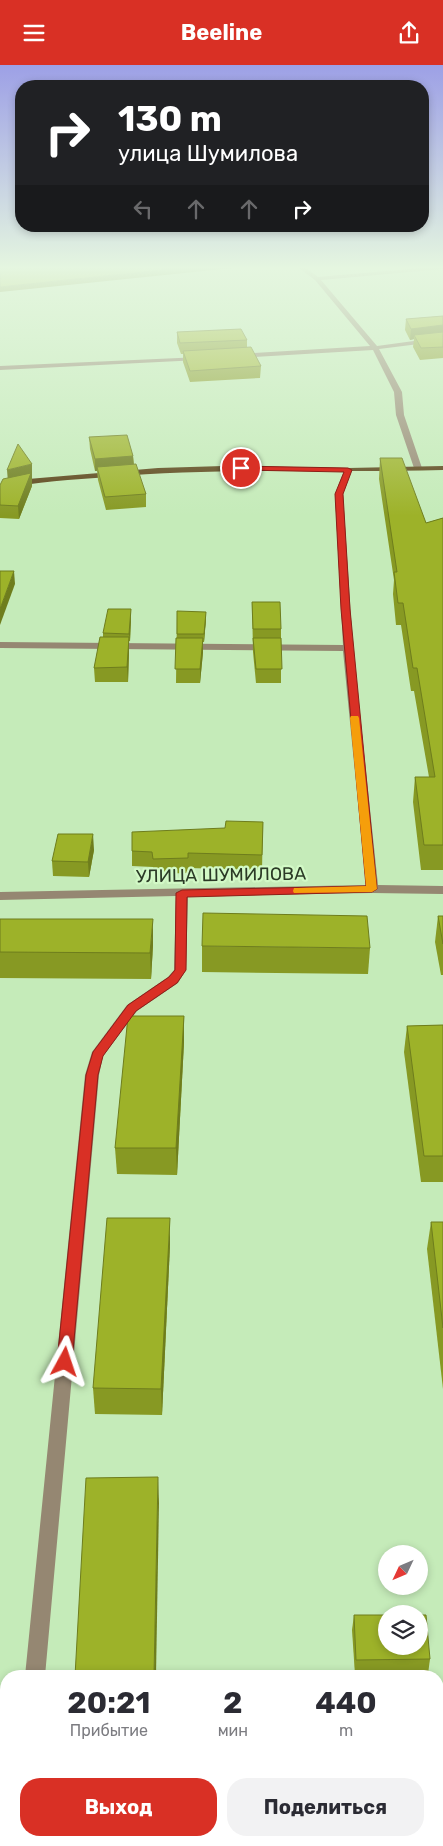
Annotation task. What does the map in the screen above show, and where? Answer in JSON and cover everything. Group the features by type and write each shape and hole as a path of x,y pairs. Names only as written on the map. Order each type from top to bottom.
{"main road":[{"path":"0,488 28,481 158,470 223,468 348,470 443,468"}],"street":[{"path":"227,356 354,349"},
{"path":"376,349 398,392 400,415 418,468"},
{"path":"0,368 208,357"},
{"path":"348,470 339,494 348,648 372,889"},
{"path":"0,645 348,648"},
{"name":"УЛИЦА ШУМИЛОВА","path":"0,896 372,889 443,890"},
{"path":"37,1670 92,1075 97,1055 132,1008 173,980 180,970 182,893"}],"building":[{"path":"252,349 261,366 190,371 183,351"},
{"path":"127,435 133,456 95,459 89,437"},
{"path":"18,444 32,464 7,470"},
{"path":"380,458 402,458 426,523 443,518 443,845 424,845 415,777 435,777 417,668 413,668 403,603 398,603 394,572 397,572"},
{"path":"136,464 146,494 105,497 97,467"},
{"path":"31,473 18,506 0,505 0,485 3,479"},
{"path":"0,571 14,571 0,609"},
{"path":"252,602 280,602 281,629 253,629"},
{"path":"108,609 131,609 129,634 103,633"},
{"path":"177,611 206,612 204,634 177,634"},
{"path":"100,637 129,637 127,667 94,668"},
{"path":"176,638 203,638 200,669 175,669"},
{"path":"253,638 281,638 282,669 256,669"},
{"path":"226,821 263,822 262,855 188,853 188,858 153,859 152,852 132,851 132,832 225,828"},
{"path":"58,834 93,834 88,862 52,861"},
{"path":"203,913 367,916 370,948 202,946"},
{"path":"438,916 443,916 443,944"},
{"path":"0,919 153,919 150,953 0,952"},
{"path":"128,1016 184,1016 176,1148 115,1148"},
{"path":"443,1025 443,1156 424,1156 407,1026"},
{"path":"107,1218 170,1218 161,1389 93,1388"},
{"path":"431,1222 443,1222 443,1328"},
{"path":"158,1477 154,1670 75,1670 86,1478"},
{"path":"354,1615 378,1615 378,1655 428,1655 428,1637 430,1659 356,1660"}],"slow traffic":[{"path":"298,891 372,889 355,718"}],"route":[{"path":"65,1362 92,1075 97,1055 132,1008 173,980 180,970 182,893 372,889 348,648 339,494 348,470 241,468"}]}
